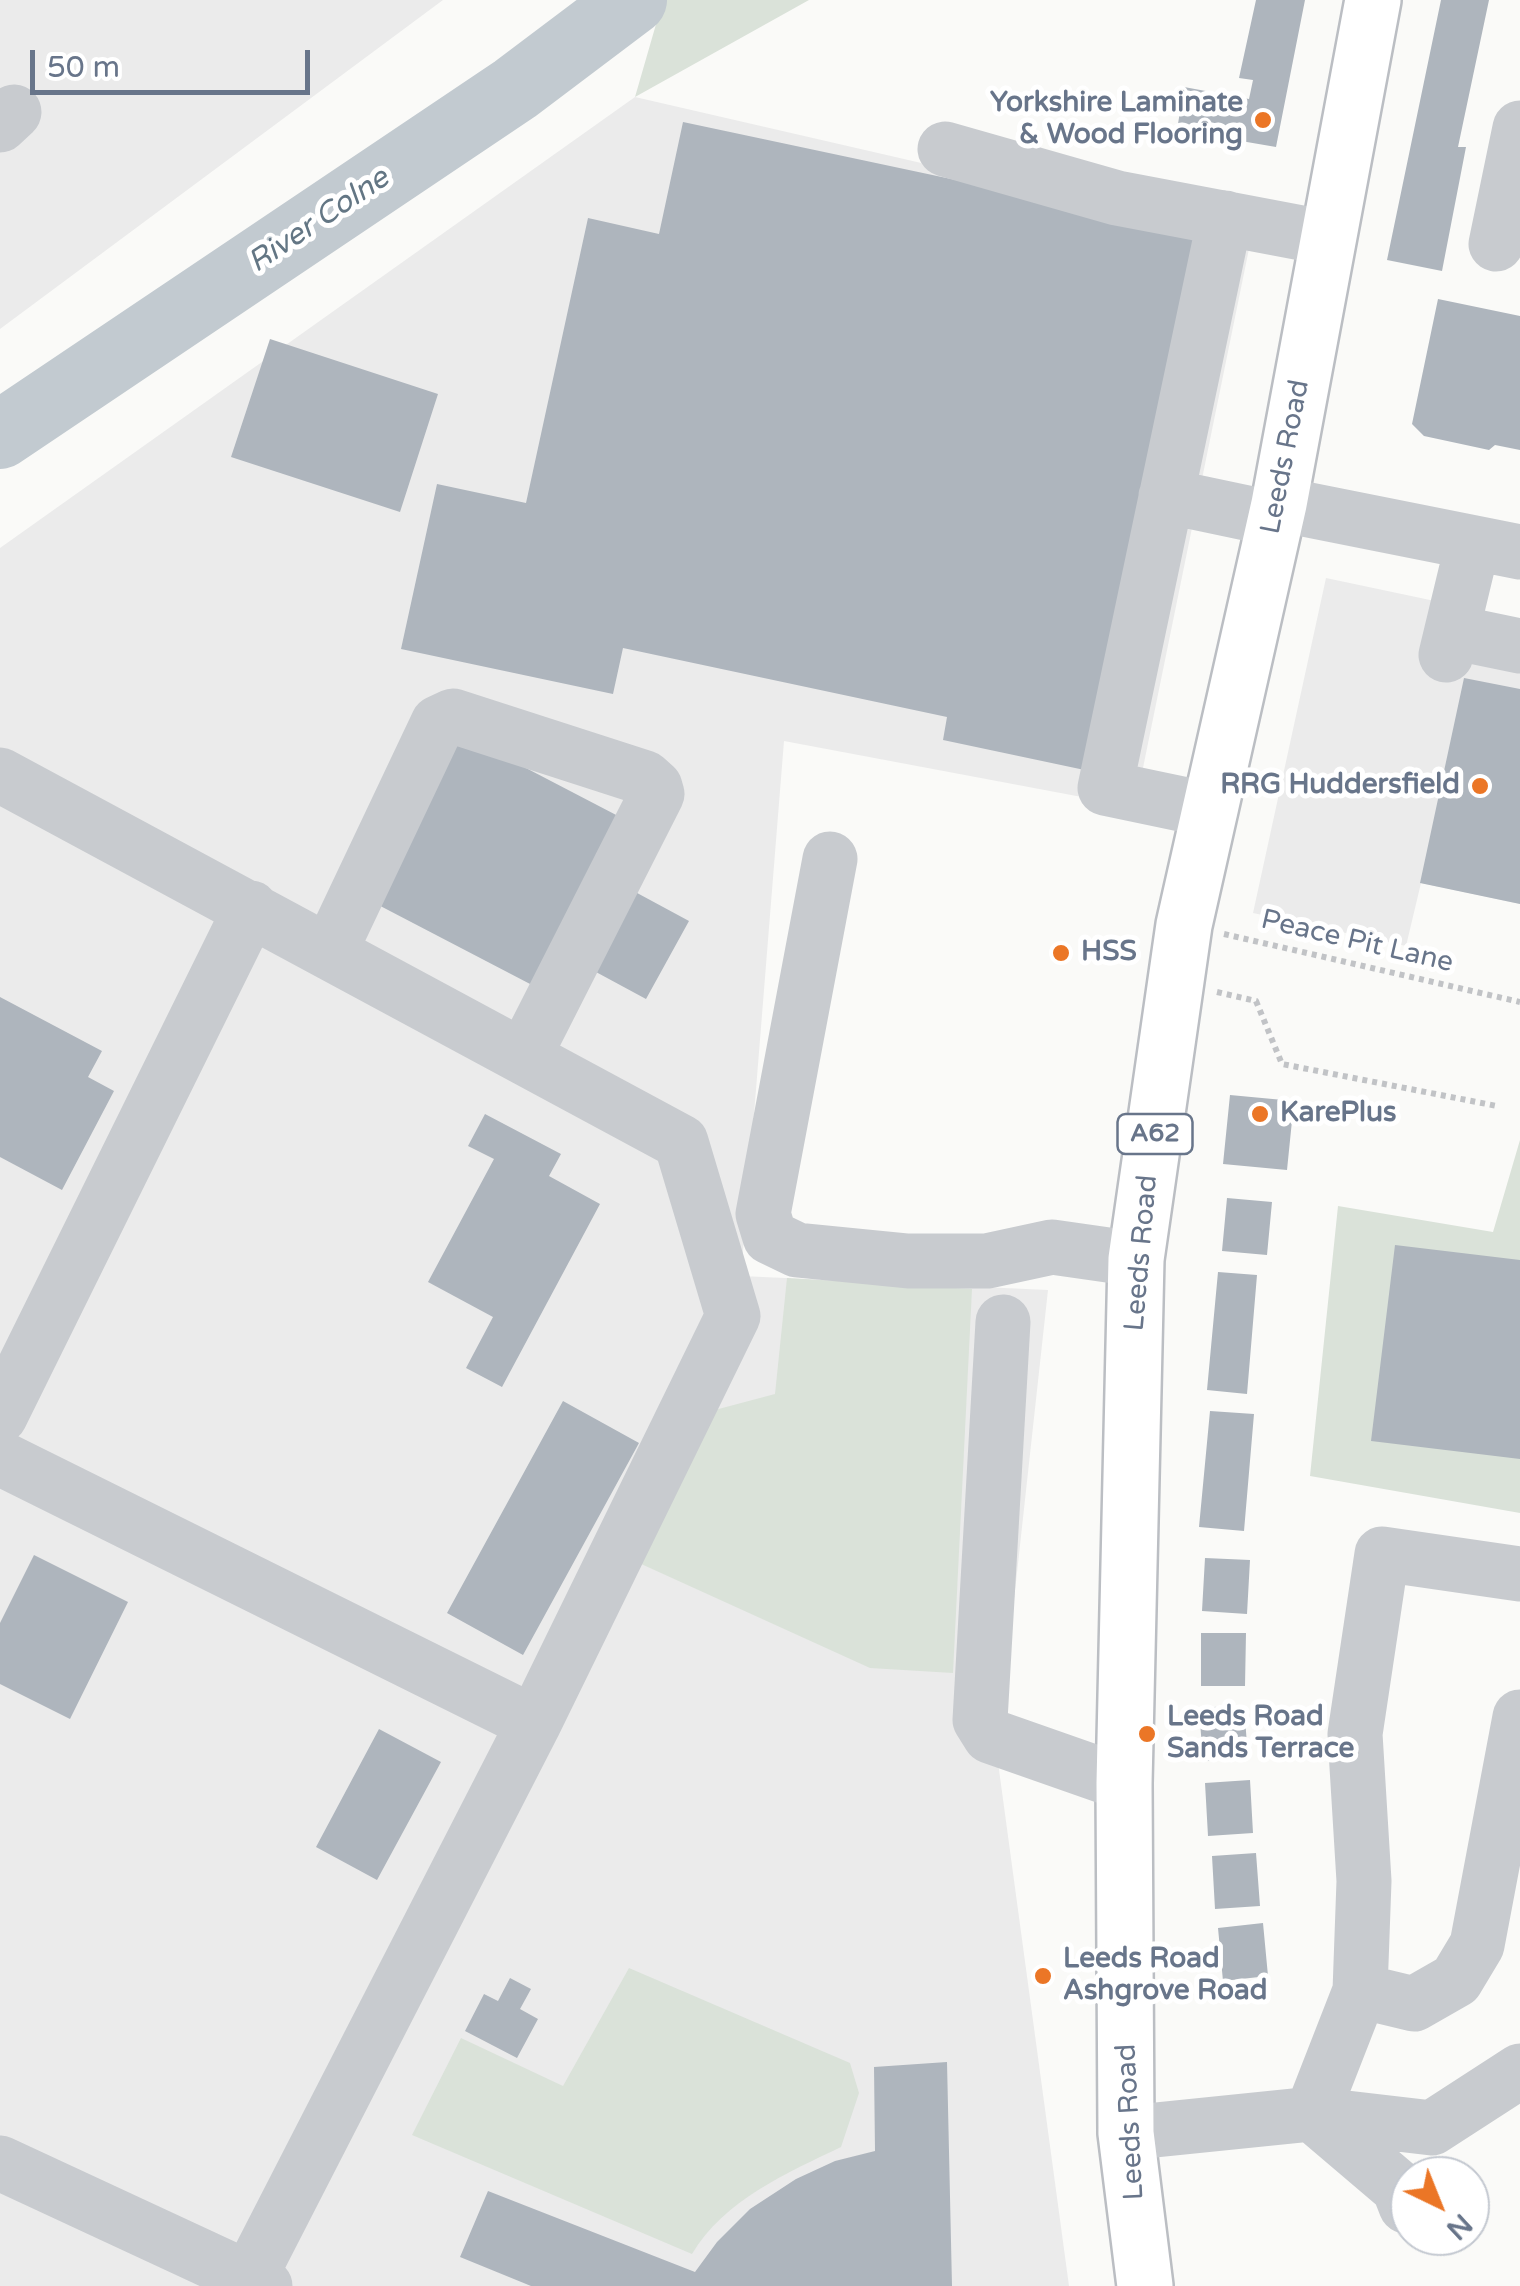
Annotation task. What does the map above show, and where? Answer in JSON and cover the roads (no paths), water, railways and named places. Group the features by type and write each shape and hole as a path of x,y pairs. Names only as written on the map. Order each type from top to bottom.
{"main road":[{"name":"Leeds Road","path":"1144,2286 1126,2133 1124,1783 1136,1258 1184,925 1277,511 1373,0"}],"lane":[{"path":"1496,244 1520,128"},
{"path":"944,149 1117,198 1328,238"},
{"path":"1210,810 1104,788 1225,218"},
{"path":"1166,496 1497,547 1449,643 1520,646"},
{"path":"330,951 438,723 445,718 453,716 645,778 657,794 524,1056"},
{"path":"0,775 681,1142 733,1316 253,2283 0,2163"},
{"path":"830,859 763,1214 770,1238 796,1250 908,1261 987,1261 1052,1246 1136,1258"},
{"path":"0,1416 252,908"},
{"path":"1002,1322 980,1720 990,1736 1124,1783"},
{"path":"0,1458 534,1723"},
{"path":"1312,2114 1360,1991 1364,1881 1355,1734 1382,1554 1520,1574"},
{"path":"1360,1991 1414,2004 1456,1980 1477,1944 1520,1717"},
{"path":"1126,2133 1312,2114 1432,2128 1520,2071"},
{"path":"1312,2114 1390,2180"}],"waterway":[{"name":"River Colne","path":"0,435 515,89 633,0"}],"place":[{"name":"Yorkshire Laminate & Wood Flooring","path":"1263,120"},
{"name":"RRG Huddersfield","path":"1480,786"},
{"name":"HSS","path":"1061,953"},
{"name":"KarePlus","path":"1260,1114"},
{"name":"Leeds Road Sands Terrace","path":"1147,1734"},
{"name":"Leeds Road Ashgrove Road","path":"1043,1976"}]}
